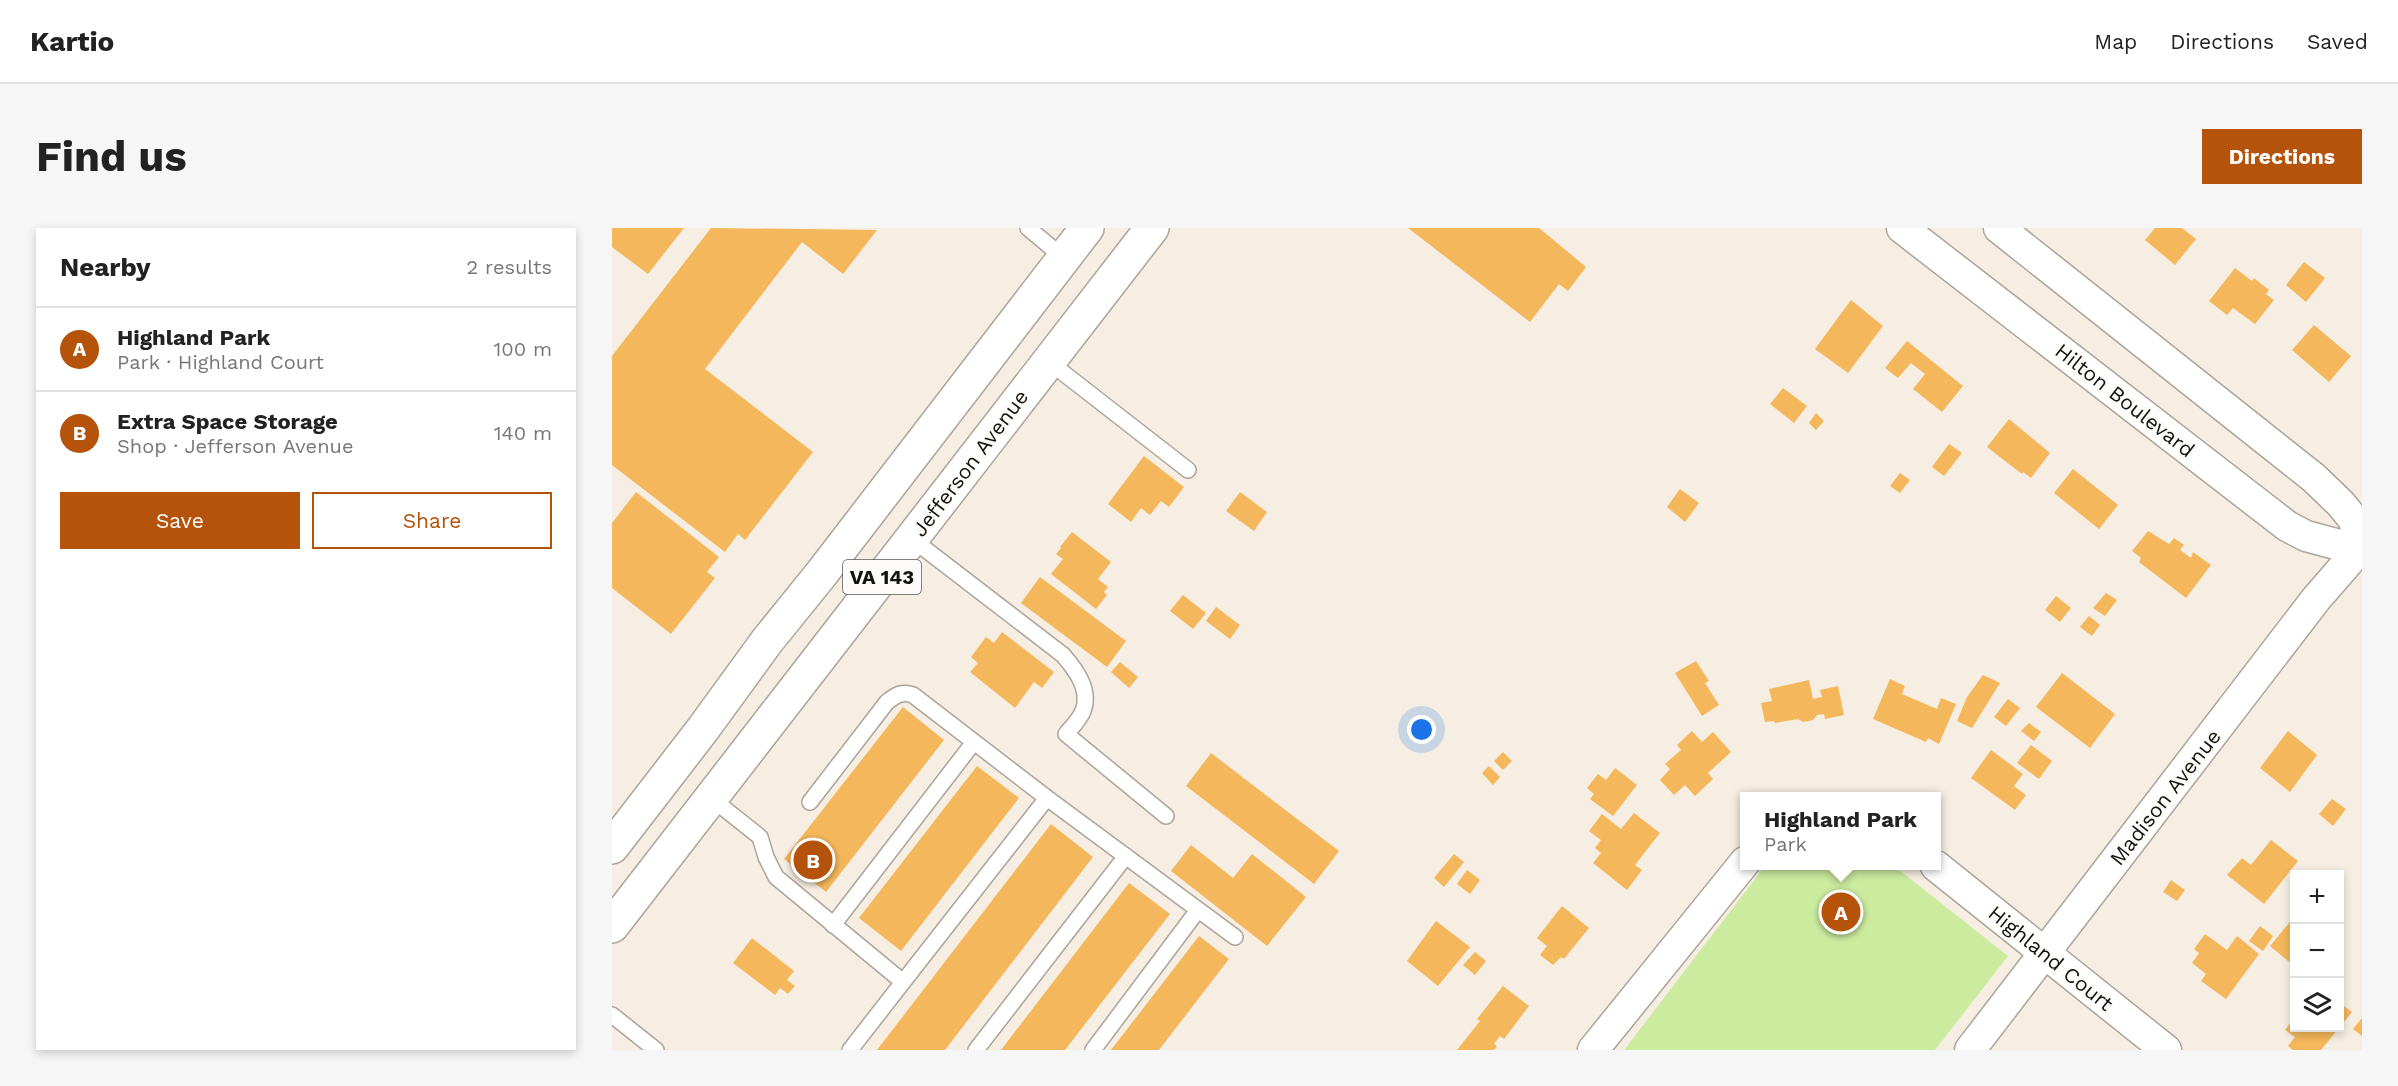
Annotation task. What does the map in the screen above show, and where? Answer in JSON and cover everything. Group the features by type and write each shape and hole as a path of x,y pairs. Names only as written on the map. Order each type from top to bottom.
{"main road":[{"name":"VA 143","path":"612,847 767,641 1087,228"},
{"name":"Jefferson Avenue","path":"612,926 1152,228"},
{"path":"872,508 912,539"}],"street":[{"name":"Hilton Boulevard","path":"1902,228 2288,526 2306,536 2361,549"},
{"path":"1999,228 2314,478 2354,520 2361,549"},
{"name":"Madison Avenue","path":"1970,1050 2316,599 2361,549"},
{"path":"1593,1050 1740,868"},
{"name":"Highland Court","path":"1941,870 2166,1050"}],"lane":[{"path":"1028,228 1064,258"},
{"path":"1048,360 1188,470"},
{"path":"912,539 1063,655 1079,677 1086,695 1083,711 1066,734 1166,816"},
{"path":"810,802 887,702 905,692 913,695 1047,798 1235,937"},
{"path":"833,925 974,742"},
{"path":"711,798 760,837 766,857 776,877 903,982"},
{"path":"850,1050 1047,798"},
{"path":"976,1050 1126,856"},
{"path":"1093,1050 1198,910"},
{"path":"612,1015 656,1050"}],"green space":[{"path":"1762,870 1899,870 2008,956 1935,1050 1624,1050"}],"building":[{"path":"612,228 684,228 648,274 612,247"},
{"path":"711,228 877,230 843,274 802,242 705,369 813,452 745,540 738,534 725,552 612,465 612,356"},
{"path":"1408,228 1539,228 1586,267 1568,291 1559,284 1530,322"},
{"path":"2155,228 2182,228 2196,239 2175,265 2145,240"},
{"path":"2304,262 2325,278 2306,302 2286,285"},
{"path":"2235,268 2252,281 2254,278 2269,290 2266,294 2274,300 2255,324 2233,308 2227,315 2209,301"},
{"path":"1851,300 1883,326 1848,373 1815,349"},
{"path":"2314,325 2351,356 2329,382 2292,350"},
{"path":"1907,341 1963,386 1942,412 1913,389 1925,374 1911,363 1898,378 1885,368"},
{"path":"1783,388 1807,406 1794,423 1770,404"},
{"path":"1816,413 1824,421 1816,430 1809,423"},
{"path":"2009,419 2050,453 2031,478 2023,472 2022,474 1987,447"},
{"path":"1949,444 1962,453 1944,476 1932,467"},
{"path":"1144,456 1184,487 1169,507 1161,501 1150,515 1141,508 1131,522 1108,504"},
{"path":"2073,469 2118,505 2099,529 2054,493"},
{"path":"1900,473 1910,480 1900,493 1890,486"},
{"path":"1680,489 1699,503 1685,522 1667,507"},
{"path":"636,492 719,557 707,572 715,578 671,634 612,588 612,523"},
{"path":"1240,492 1267,512 1254,531 1226,511"},
{"path":"2148,531 2169,544 2174,538 2184,545 2180,550 2191,558 2193,552 2211,565 2186,598 2139,562 2141,558 2132,551"},
{"path":"1072,532 1111,562 1098,579 1108,587 1104,592 1107,595 1096,609 1051,574 1063,559 1056,554"},
{"path":"1040,577 1126,641 1107,667 1021,603"},
{"path":"2106,593 2117,600 2105,616 2093,608"},
{"path":"1183,595 1206,613 1193,629 1170,611"},
{"path":"2056,596 2071,608 2060,622 2045,610"},
{"path":"1216,607 1240,625 1230,639 1206,621"},
{"path":"2089,616 2100,625 2092,636 2080,627"},
{"path":"1002,632 1054,672 1042,688 1034,682 1015,708 970,672 978,663 971,657 986,637 994,643"},
{"path":"1696,661 1709,681 1705,683 1719,705 1702,716 1675,673"},
{"path":"1120,662 1138,677 1129,688 1111,672"},
{"path":"2062,673 2115,714 2090,748 2036,707"},
{"path":"1983,675 2000,683 1972,728 1957,721 1967,697"},
{"path":"1890,679 1905,686 1902,694 1937,709 1941,698 1956,704 1939,744 1928,738 1926,742 1873,719"},
{"path":"1809,680 1813,699 1822,697 1820,690 1838,686 1844,715 1825,719 1824,714 1817,715 1813,720 1803,722 1798,719 1775,723 1774,721 1765,722 1761,703 1772,701 1769,689"},
{"path":"2008,699 2020,708 2006,726 1994,717"},
{"path":"903,707 944,740 826,892 784,859"},
{"path":"2029,723 2041,732 2034,741 2021,731"},
{"path":"1692,731 1702,742 1713,732 1731,752 1708,773 1713,779 1695,796 1685,785 1674,795 1660,780 1670,769 1665,764 1681,750 1677,745"},
{"path":"2288,731 2317,755 2290,792 2260,768"},
{"path":"2031,745 2052,761 2039,779 2017,763"},
{"path":"1991,750 2023,774 2014,786 2026,795 2015,810 1971,778"},
{"path":"1503,752 1512,761 1503,770 1494,761"},
{"path":"1211,753 1339,851 1314,884 1186,786"},
{"path":"977,766 1019,798 901,951 859,918"},
{"path":"1489,766 1500,777 1493,785 1482,773"},
{"path":"1615,768 1637,785 1613,816 1590,799 1594,794 1587,788 1598,774 1606,780"},
{"path":"2332,799 2346,809 2333,826 2319,814"},
{"path":"1634,813 1660,833 1635,865 1642,870 1627,890 1593,863 1601,853 1595,848 1601,840 1589,831 1602,814 1621,829"},
{"path":"1051,824 1093,857 945,1050 877,1050"},
{"path":"2271,840 2298,861 2264,904 2227,875 2242,858 2251,865"},
{"path":"1191,845 1233,878 1252,854 1306,897 1267,946 1171,871"},
{"path":"1454,854 1464,862 1444,887 1434,878"},
{"path":"1467,870 1480,880 1470,894 1457,884"},
{"path":"2171,880 2185,890 2177,901 2163,892"},
{"path":"1129,883 1170,914 1065,1050 1001,1050"},
{"path":"1562,906 1589,928 1564,959 1561,957 1553,965 1540,955 1547,946 1537,938"},
{"path":"1436,921 1470,947 1438,986 1407,961"},
{"path":"2290,922 2290,963 2270,946"},
{"path":"2260,926 2273,936 2263,951 2249,941"},
{"path":"2205,934 2227,950 2237,936 2259,954 2226,999 2201,981 2206,974 2192,963 2199,953 2194,949"},
{"path":"1199,936 1229,959 1159,1050 1111,1050"},
{"path":"752,938 794,971 787,980 795,986 788,994 780,988 775,995 733,963"},
{"path":"1475,952 1486,961 1475,975 1463,965"},
{"path":"1503,986 1529,1006 1504,1039 1500,1036 1494,1044 1497,1046 1494,1050 1457,1050 1480,1021 1477,1019"},
{"path":"2344,1006 2352,1012 2344,1022"},
{"path":"2362,1018 2362,1036 2353,1029"},
{"path":"2290,1023 2290,1032 2336,1032 2321,1050 2293,1050 2288,1046 2295,1037 2285,1030"}],"place":[{"name":"Extra Space Storage","path":"813,860"},
{"name":"Highland Park","path":"1841,912"}]}
